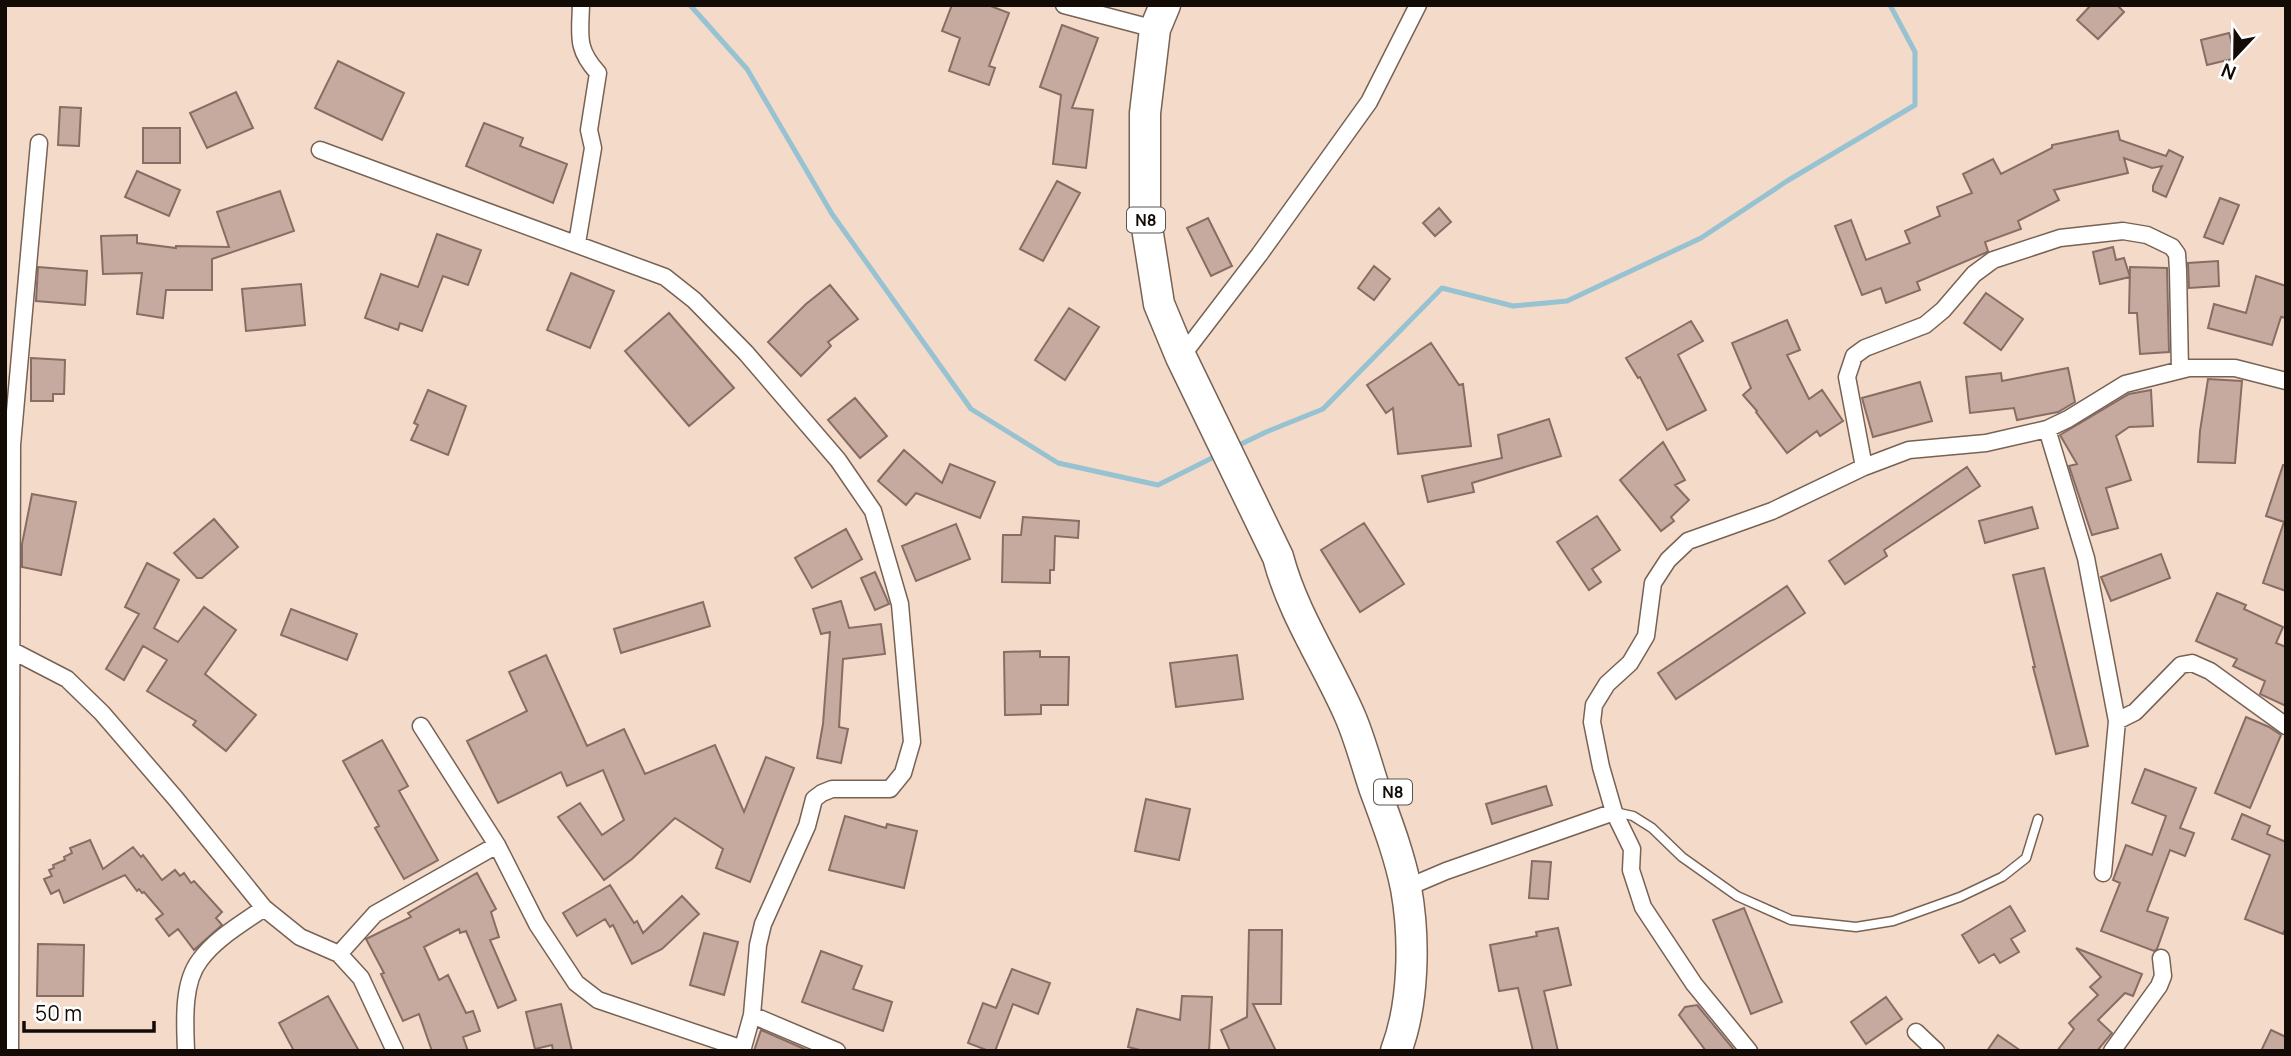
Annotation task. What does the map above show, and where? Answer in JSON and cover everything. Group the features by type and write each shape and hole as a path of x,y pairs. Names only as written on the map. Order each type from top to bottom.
{"highway":[{"name":"N8","path":"1160,17 1145,113 1145,215 1159,304 1181,357 1279,557 1284,580 1294,603 1351,717 1394,843 1413,885 1426,944 1425,1000 1413,1051"},
{"name":"N8","path":"1396,1051 1402,1036 1409,999 1413,885"}],"street":[{"path":"577,243 593,148 589,130 598,73 585,59 580,40 581,5"},
{"path":"1065,5 1160,17"},
{"path":"1181,357 1259,255 1369,102 1418,5"},
{"path":"9,1051 7,746 11,650 8,496 39,143"},
{"path":"320,150 665,277 694,300 746,353 838,460 873,511 900,604 912,742 903,773 890,789 832,789 814,799 807,826 764,924 758,945 752,1015 743,1050 598,1000 576,983 537,924 497,845 421,726"},
{"path":"1864,467 1847,377 1854,356 1865,348 1925,325 1943,310 1974,275 1993,260 2060,238 2123,231 2147,235 2172,247 2177,254 2180,370"},
{"path":"1749,1051 1694,984 1643,907 1631,870 1632,849 1614,812 1592,722 1594,705 1607,684 1630,663 1646,636 1653,583 1668,560 1688,541 1772,511 1864,467 1909,450 1986,443 2048,429 2125,384 2189,368 2235,368 2286,381"},
{"path":"2048,429 2087,558 2117,721 2103,873"},
{"path":"11,650 67,679 102,713 264,908 300,937 339,954 361,978 395,1051"},
{"path":"2117,721 2135,712 2181,665 2192,663 2210,671 2286,726"},
{"path":"1413,885 1614,812"},
{"path":"339,954 375,914 497,845"},
{"path":"186,1051 184,1023 190,983 199,960 227,934 264,908"},
{"path":"2112,1051 2159,986 2163,976 2161,958"},
{"path":"752,1015 837,1051"},
{"path":"1916,1032 1936,1051"}],"lane":[{"path":"1614,812 1633,816 1652,828 1682,857 1737,896 1791,920 1856,927 1893,921 1960,897 2002,877 2026,858 2038,819"}],"building":[{"path":"952,5 988,5 1009,13 989,66 995,68 989,85 949,71 960,38 942,31"},
{"path":"2091,5 2117,5 2124,12 2098,39 2077,20"},
{"path":"1062,25 1098,38 1072,108 1093,110 1086,168 1053,164 1061,95 1040,87"},
{"path":"2229,33 2236,58 2207,65 2201,40"},
{"path":"338,61 404,93 382,140 315,108"},
{"path":"236,92 253,128 207,148 190,113"},
{"path":"60,107 81,108 79,146 58,145"},
{"path":"484,123 523,138 520,146 567,164 553,203 466,166"},
{"path":"143,128 180,128 180,163 143,163"},
{"path":"2118,131 2120,140 2166,156 2169,150 2183,157 2166,197 2153,191 2162,166 2152,168 2124,158 2128,173 2054,190 2059,200 2018,221 2021,229 1985,242 1988,251 1985,253 1917,282 1920,290 1886,303 1881,288 1862,295 1835,226 1851,220 1866,260 1910,243 1905,231 1940,216 1937,207 1972,193 1963,174 1993,159 2001,174 2052,148 2052,145"},
{"path":"137,171 180,190 169,216 125,197"},
{"path":"1057,181 1080,193 1043,261 1020,249"},
{"path":"280,191 294,231 212,259 212,290 166,290 163,318 137,314 142,273 103,274 101,236 137,235 137,243 176,248 229,247 217,212"},
{"path":"2220,198 2239,205 2223,244 2204,237"},
{"path":"1439,208 1451,222 1435,236 1423,223"},
{"path":"1208,218 1232,266 1211,276 1187,228"},
{"path":"437,234 481,250 468,285 443,276 422,331 400,323 398,330 365,318 381,274 418,287"},
{"path":"2113,247 2116,260 2124,258 2130,277 2100,284 2093,252"},
{"path":"2218,261 2219,286 2189,288 2188,263"},
{"path":"1374,266 1390,279 1374,300 1358,288"},
{"path":"38,267 87,271 85,305 36,301"},
{"path":"2130,267 2167,268 2169,352 2140,354 2137,313 2129,313"},
{"path":"571,273 614,291 590,348 547,330"},
{"path":"2256,276 2286,286 2286,318 2281,317 2272,345 2208,328 2214,304 2246,313"},
{"path":"301,284 305,325 246,331 242,289"},
{"path":"830,285 858,319 828,342 831,346 801,376 768,342 806,304"},
{"path":"1986,293 2023,319 2001,350 1964,323"},
{"path":"1069,308 1099,327 1065,380 1035,360"},
{"path":"669,313 734,388 689,426 625,351"},
{"path":"1787,320 1800,350 1787,355 1809,399 1822,390 1843,421 1820,436 1817,431 1787,453 1743,395 1751,388 1732,343"},
{"path":"1691,321 1703,341 1678,355 1706,410 1667,430 1640,377 1638,378 1626,358"},
{"path":"1431,343 1459,385 1463,384 1471,446 1398,454 1393,408 1386,413 1367,385"},
{"path":"31,358 65,360 64,394 53,394 53,401 31,401"},
{"path":"2068,368 2075,402 2058,412 2017,420 2014,408 1970,413 1966,377 2001,373 2002,381"},
{"path":"2208,379 2242,381 2235,463 2198,462"},
{"path":"1920,382 1932,421 1873,437 1862,398"},
{"path":"428,390 466,406 448,455 411,440 418,425 414,423"},
{"path":"2151,390 2153,426 2129,427 2116,436 2131,480 2106,488 2118,528 2092,535 2069,466 2077,464 2060,435 2129,394"},
{"path":"855,398 887,436 860,458 828,420"},
{"path":"1549,419 1561,456 1472,483 1474,492 1428,502 1422,476 1502,458 1498,435"},
{"path":"1663,442 1685,480 1675,485 1689,500 1671,517 1674,521 1661,531 1620,480"},
{"path":"904,450 942,483 950,464 995,482 980,518 916,493 906,505 878,481"},
{"path":"2283,465 2286,466 2286,591 2263,583 2284,522 2266,516"},
{"path":"1967,467 1980,486 1884,550 1887,556 1845,584 1829,561"},
{"path":"32,494 76,502 61,575 22,567 22,544"},
{"path":"2032,507 2038,528 1985,543 1979,521"},
{"path":"1597,516 1620,550 1592,569 1601,582 1589,590 1557,542"},
{"path":"1023,517 1079,521 1078,538 1055,536 1054,570 1050,570 1050,583 1002,582 1003,535 1021,535"},
{"path":"214,519 238,547 202,578 197,578 174,553"},
{"path":"1364,523 1404,584 1360,612 1321,550"},
{"path":"956,524 970,559 916,581 902,546"},
{"path":"846,529 862,559 812,588 795,558"},
{"path":"2161,554 2170,578 2111,601 2101,577"},
{"path":"147,563 179,580 154,628 178,642 204,607 236,630 205,674 256,715 226,751 193,725 196,721 147,691 167,660 143,646 124,680 106,669 139,614 125,607"},
{"path":"2044,568 2088,746 2056,754 2013,575"},
{"path":"875,572 889,604 875,610 861,578"},
{"path":"1787,586 1805,613 1676,699 1658,673"},
{"path":"2217,593 2246,605 2244,609 2283,627 2276,643 2286,647 2286,706 2260,694 2265,681 2233,666 2237,659 2196,641"},
{"path":"841,601 849,628 881,624 885,654 843,659 839,727 848,729 841,763 817,758 823,724 830,632 821,634 813,609"},
{"path":"703,602 710,626 621,653 614,629"},
{"path":"291,609 357,634 347,660 281,635"},
{"path":"1040,651 1040,657 1069,657 1068,705 1041,705 1041,714 1005,715 1004,652"},
{"path":"546,655 587,746 624,729 645,774 715,745 744,812 766,757 794,768 750,882 716,868 723,849 675,818 632,859 604,880 558,817 580,803 602,835 624,820 603,770 567,786 561,772 498,803 467,741 527,711 509,672"},
{"path":"1237,655 1243,699 1176,707 1170,663"},
{"path":"2246,717 2281,735 2250,808 2215,793"},
{"path":"382,740 408,786 399,791 438,860 404,879 375,828 379,826 343,761"},
{"path":"2145,769 2196,788 2180,828 2194,833 2185,856 2170,850 2147,911 2168,918 2154,951 2101,931 2120,883 2113,880 2126,845 2152,855 2166,816 2132,803"},
{"path":"1546,786 1552,805 1492,824 1486,804"},
{"path":"1146,799 1190,809 1179,860 1135,851"},
{"path":"2242,814 2270,826 2267,834 2286,842 2286,927 2283,934 2245,919 2270,855 2232,839"},
{"path":"845,816 886,828 887,824 917,831 904,888 829,870"},
{"path":"90,840 103,869 133,847 141,857 143,855 162,880 175,870 180,876 184,873 222,912 216,918 222,925 194,950 178,929 169,936 156,919 163,914 144,892 139,889 137,891 125,875 64,903 59,890 51,894 44,879 52,876 49,870 54,868 53,865 65,860 64,857 72,853 70,848"},
{"path":"1532,861 1551,862 1548,899 1529,898"},
{"path":"477,873 496,909 491,912 499,937 490,940 516,1000 498,1008 466,931 460,933 459,929 424,947 439,980 448,975 466,1013 473,1011 480,1031 463,1037 468,1051 432,1051 419,1014 403,1021 381,974 384,973 366,939 411,917 408,913"},
{"path":"610,885 643,933 682,896 699,914 662,949 632,964 613,925 610,927 605,919 577,936 563,913"},
{"path":"2010,906 2025,931 2011,939 2019,952 2000,963 1994,954 1979,963 1962,935"},
{"path":"1744,908 1782,1002 1751,1014 1713,920"},
{"path":"1558,928 1571,985 1544,991 1558,1051 1533,1051 1518,988 1499,991 1490,945 1537,936 1536,932"},
{"path":"1249,930 1282,930 1281,1004 1253,1004 1276,1051 1230,1051 1221,1030 1247,1017"},
{"path":"704,933 738,942 724,995 690,985"},
{"path":"38,944 84,945 83,996 37,996"},
{"path":"2076,948 2142,974 2133,996 2125,993 2098,1020 2112,1033 2097,1051 2057,1051 2074,1029 2069,1023 2098,995 2090,987 2101,977"},
{"path":"821,951 862,966 853,989 892,1002 883,1031 802,1002"},
{"path":"1012,969 1050,983 1038,1014 1013,1004 995,1051 968,1043 983,1003 996,1008"},
{"path":"328,996 359,1051 294,1051 279,1023"},
{"path":"1182,996 1212,997 1209,1051 1144,1051 1128,1047 1137,1009 1180,1020"},
{"path":"1886,997 1902,1019 1866,1044 1851,1022"},
{"path":"561,1004 572,1051 553,1051 552,1045 535,1049 526,1012"},
{"path":"1697,1005 1735,1051 1706,1051 1679,1015 1685,1007"},
{"path":"761,1030 809,1051 754,1051"},
{"path":"2271,1030 2286,1037 2286,1051 2261,1051"},
{"path":"1998,1035 2021,1051 1987,1051"}],"waterway":[{"path":"690,5 747,69 832,214 971,409 1058,463 1158,485 1220,454"},
{"path":"1235,447 1323,409 1442,288 1513,306 1567,301 1701,238 1787,181 1915,105 1915,52 1890,5"}]}
